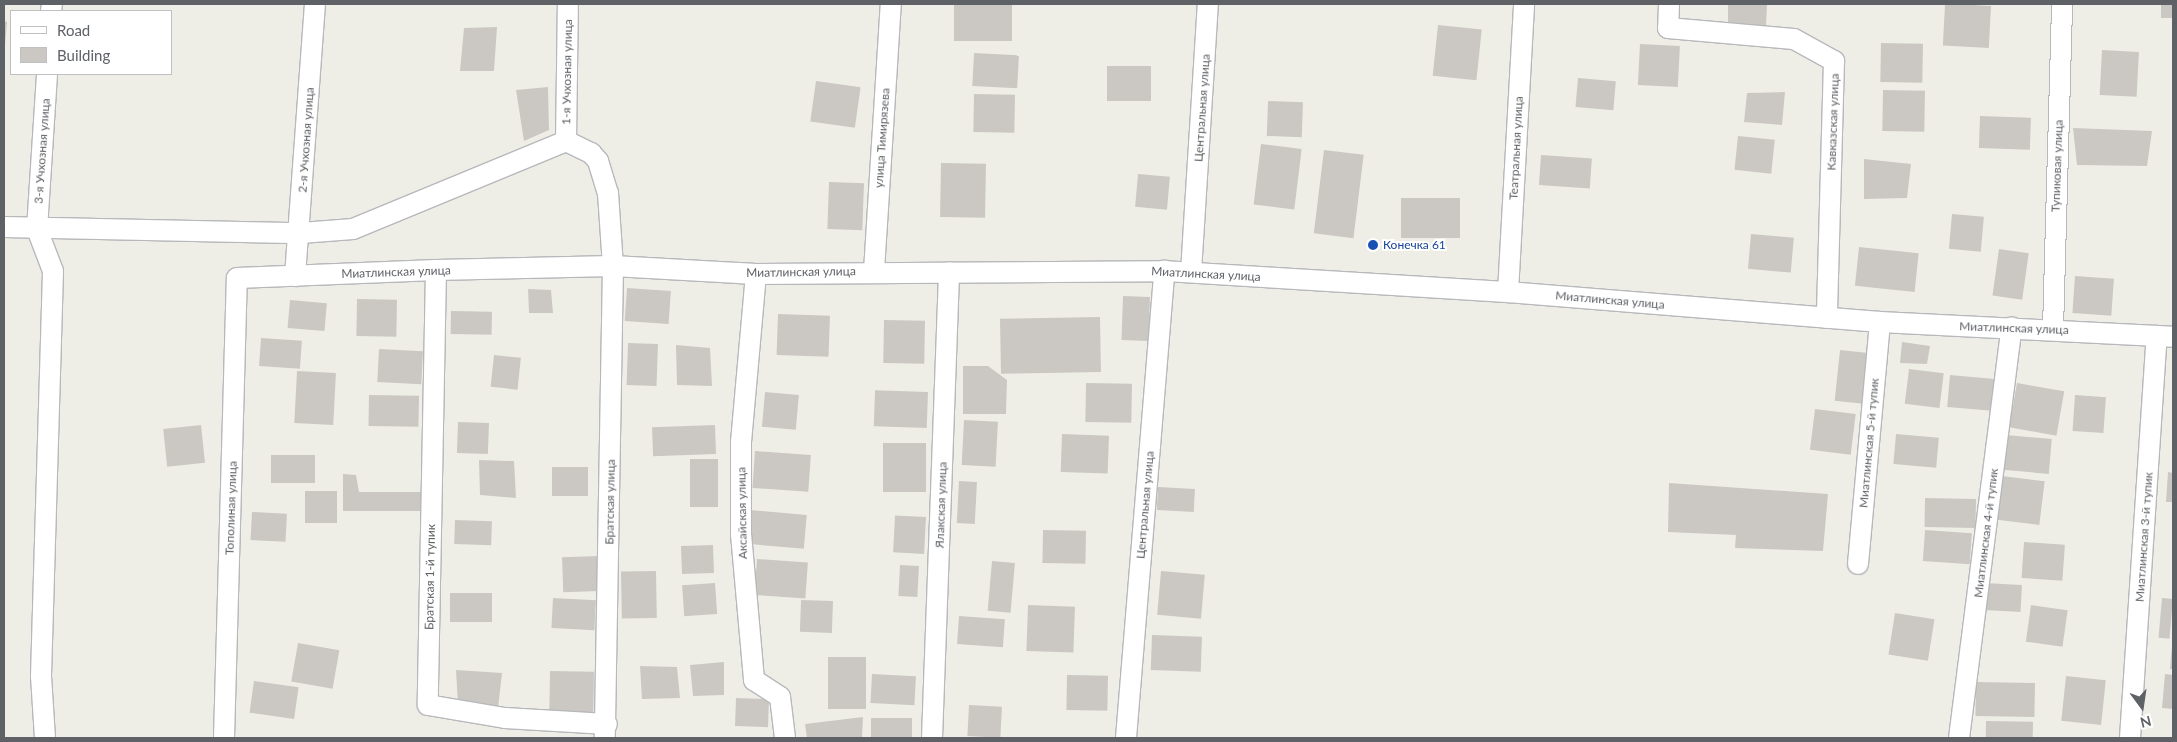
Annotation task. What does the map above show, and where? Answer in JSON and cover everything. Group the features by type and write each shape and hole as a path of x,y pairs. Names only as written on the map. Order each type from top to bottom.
{"street":[{"name":"2-я Учхозная улица","path":"295,276 300,233 315,4"},
{"name":"1-я Учхозная улица","path":"566,141 568,4"},
{"name":"улица Тимирязева","path":"874,272 891,4"},
{"name":"Центральная улица","path":"1191,272 1208,4"},
{"name":"Театральная улица","path":"1508,292 1524,4"},
{"name":"Кавказская улица","path":"1669,4 1668,28 1794,39 1834,61 1827,318"},
{"name":"Тупиковая улица","path":"2053,329 2062,4"},
{"name":"3-я Учхозная улица","path":"37,228 47,75"},
{"path":"4,227 300,233 353,229 566,141"},
{"name":"Братская улица","path":"566,141 582,146 598,161 608,194 613,266 606,731"},
{"path":"37,228 53,271 42,676 45,738"},
{"name":"Миатлинская улица","path":"237,278 436,270 613,266 756,274 1164,271 1508,292 1880,322 2053,329 2165,337"},
{"name":"Братская 1-й тупик","path":"436,270 428,705 505,718 606,731"},
{"name":"Центральная улица","path":"1126,738 1164,271"},
{"name":"Ялакская улица","path":"932,738 949,272"},
{"name":"Аксайская улица","path":"756,274 741,442 741,534 754,680 780,697 785,738"},
{"name":"Тополиная улица","path":"224,738 237,278"},
{"name":"Миатлинская 5-й тупик","path":"1858,564 1880,322"},
{"name":"Миатлинская 4-й тупик","path":"1959,738 2012,327"},
{"name":"Миатлинская 3-й тупик","path":"2130,738 2165,337"}],"building":[{"path":"954,4 1012,4 1012,41 954,41"},
{"path":"1728,4 1767,4 1766,27 1728,22"},
{"path":"1945,4 1991,6 1989,48 1943,46"},
{"path":"2161,4 2173,4 2173,18 2161,18"},
{"path":"4,21 7,22 5,45 4,44"},
{"path":"1438,25 1482,30 1476,80 1433,76"},
{"path":"497,27 494,71 460,71 464,28"},
{"path":"1881,43 1923,44 1922,83 1880,82"},
{"path":"1640,44 1680,46 1678,87 1638,85"},
{"path":"2102,50 2139,52 2137,97 2100,95"},
{"path":"974,53 1019,55 1017,88 972,86"},
{"path":"1107,66 1151,66 1151,101 1107,101"},
{"path":"1578,78 1616,81 1613,110 1575,107"},
{"path":"816,81 861,87 855,128 810,122"},
{"path":"548,87 549,130 524,141 516,90"},
{"path":"1883,90 1925,91 1924,132 1882,131"},
{"path":"1785,92 1782,125 1744,122 1747,93"},
{"path":"974,94 1015,95 1014,133 973,132"},
{"path":"1268,101 1303,102 1302,137 1267,136"},
{"path":"1980,116 2031,118 2030,150 1979,148"},
{"path":"2073,128 2152,131 2147,166 2077,165"},
{"path":"1738,136 1775,140 1771,174 1734,170"},
{"path":"1261,144 1302,149 1294,210 1254,205"},
{"path":"1324,150 1364,155 1353,238 1314,233"},
{"path":"1541,155 1592,159 1590,188 1539,185"},
{"path":"1864,159 1911,164 1907,198 1864,199"},
{"path":"941,163 986,164 985,218 940,217"},
{"path":"1138,174 1170,177 1167,210 1135,207"},
{"path":"829,182 864,183 862,230 827,229"},
{"path":"1401,198 1460,198 1460,238 1401,238"},
{"path":"1952,214 1984,217 1981,252 1949,249"},
{"path":"1751,234 1794,238 1791,273 1748,269"},
{"path":"1859,247 1919,253 1915,292 1855,286"},
{"path":"1999,249 2029,253 2022,300 1992,296"},
{"path":"2075,276 2114,279 2111,316 2072,313"},
{"path":"627,288 671,291 669,324 625,321"},
{"path":"528,289 551,290 553,313 529,313"},
{"path":"1123,296 1150,297 1148,341 1121,340"},
{"path":"357,299 397,300 396,337 356,336"},
{"path":"290,300 327,303 324,331 288,328"},
{"path":"451,311 492,312 492,335 451,334"},
{"path":"778,314 830,316 829,357 777,355"},
{"path":"1100,317 1101,372 1001,374 1000,319"},
{"path":"884,320 925,321 924,364 883,363"},
{"path":"261,338 302,341 300,369 259,366"},
{"path":"1902,342 1930,346 1927,364 1900,363"},
{"path":"628,343 658,344 657,386 627,385"},
{"path":"676,345 710,348 712,386 677,385"},
{"path":"379,349 423,351 421,384 377,382"},
{"path":"1840,350 1871,353 1865,404 1835,401"},
{"path":"494,355 521,358 518,390 491,387"},
{"path":"963,366 988,366 1007,380 1006,414 963,414"},
{"path":"1909,369 1944,373 1939,408 1905,404"},
{"path":"297,371 336,373 333,425 294,423"},
{"path":"1950,375 1995,379 1992,411 1947,407"},
{"path":"1086,383 1132,384 1131,423 1085,422"},
{"path":"2017,383 2064,391 2056,436 2009,427"},
{"path":"875,390 928,392 927,428 874,426"},
{"path":"765,392 799,395 796,430 762,427"},
{"path":"369,395 419,396 418,427 368,426"},
{"path":"2075,395 2106,397 2103,433 2072,431"},
{"path":"1815,409 1856,414 1851,455 1810,450"},
{"path":"964,420 998,422 996,467 962,465"},
{"path":"458,422 489,423 488,454 457,453"},
{"path":"201,425 205,463 167,467 163,429"},
{"path":"715,425 716,454 653,456 652,427"},
{"path":"1062,434 1109,436 1108,474 1061,472"},
{"path":"1896,434 1939,438 1936,468 1893,464"},
{"path":"2006,435 2052,439 2049,474 2003,470"},
{"path":"883,443 926,443 926,492 883,492"},
{"path":"755,451 811,455 808,492 752,488"},
{"path":"271,455 315,455 315,483 271,483"},
{"path":"690,459 718,459 718,507 690,507"},
{"path":"479,460 514,461 516,498 480,495"},
{"path":"552,467 588,467 588,496 552,496"},
{"path":"2168,472 2173,473 2173,502 2166,502"},
{"path":"343,474 356,475 359,492 422,492 421,511 343,511"},
{"path":"2002,476 2045,481 2039,525 1997,520"},
{"path":"959,481 977,482 975,524 957,523"},
{"path":"1669,483 1828,494 1823,551 1735,548 1736,535 1668,532"},
{"path":"1158,487 1195,489 1194,512 1157,510"},
{"path":"305,491 337,491 337,523 305,523"},
{"path":"1925,498 1976,499 1975,528 1924,527"},
{"path":"750,510 807,515 804,549 747,544"},
{"path":"252,512 287,514 285,542 251,540"},
{"path":"895,515 926,517 924,554 893,552"},
{"path":"455,520 492,521 491,545 454,544"},
{"path":"1043,530 1086,531 1085,564 1042,563"},
{"path":"1925,530 1972,533 1970,564 1923,561"},
{"path":"2024,542 2065,545 2062,581 2021,578"},
{"path":"713,545 714,573 682,574 681,546"},
{"path":"599,556 600,591 563,592 562,557"},
{"path":"757,559 808,563 805,598 754,595"},
{"path":"992,561 1015,563 1011,613 988,611"},
{"path":"900,565 919,566 917,597 898,596"},
{"path":"656,571 657,618 622,619 621,572"},
{"path":"1161,571 1205,575 1201,619 1157,615"},
{"path":"715,583 717,614 684,616 682,585"},
{"path":"1985,583 2022,585 2021,612 1984,610"},
{"path":"450,593 492,593 492,622 450,622"},
{"path":"553,598 596,600 594,630 551,628"},
{"path":"2162,598 2173,599 2169,639 2159,638"},
{"path":"801,600 833,601 832,633 800,632"},
{"path":"1028,605 1075,607 1073,653 1026,651"},
{"path":"2031,605 2068,610 2062,647 2026,642"},
{"path":"1895,613 1935,619 1928,661 1888,654"},
{"path":"959,616 1005,619 1003,647 957,644"},
{"path":"1152,635 1202,637 1201,672 1151,670"},
{"path":"298,643 339,650 333,689 291,681"},
{"path":"2172,646 2173,669 2170,669"},
{"path":"828,657 866,657 866,709 828,709"},
{"path":"724,662 724,695 693,696 690,665"},
{"path":"640,666 677,667 680,698 642,699"},
{"path":"456,670 502,673 498,708 458,705"},
{"path":"550,671 594,672 593,714 549,713"},
{"path":"872,674 916,676 914,705 870,703"},
{"path":"2165,674 2173,675 2173,709 2162,708"},
{"path":"1067,675 1108,676 1107,711 1066,710"},
{"path":"2066,676 2106,680 2101,725 2061,721"},
{"path":"254,681 299,687 294,719 250,713"},
{"path":"1976,682 2035,683 2034,717 1975,716"},
{"path":"736,698 769,699 768,727 735,726"},
{"path":"969,705 1002,707 1000,738 967,736"},
{"path":"863,717 862,738 807,738 805,724"},
{"path":"871,718 912,718 912,738 871,738"},
{"path":"1986,721 2033,722 2033,738 1986,738"}],"place":[{"name":"Конечка 61","path":"1373,245"}]}
